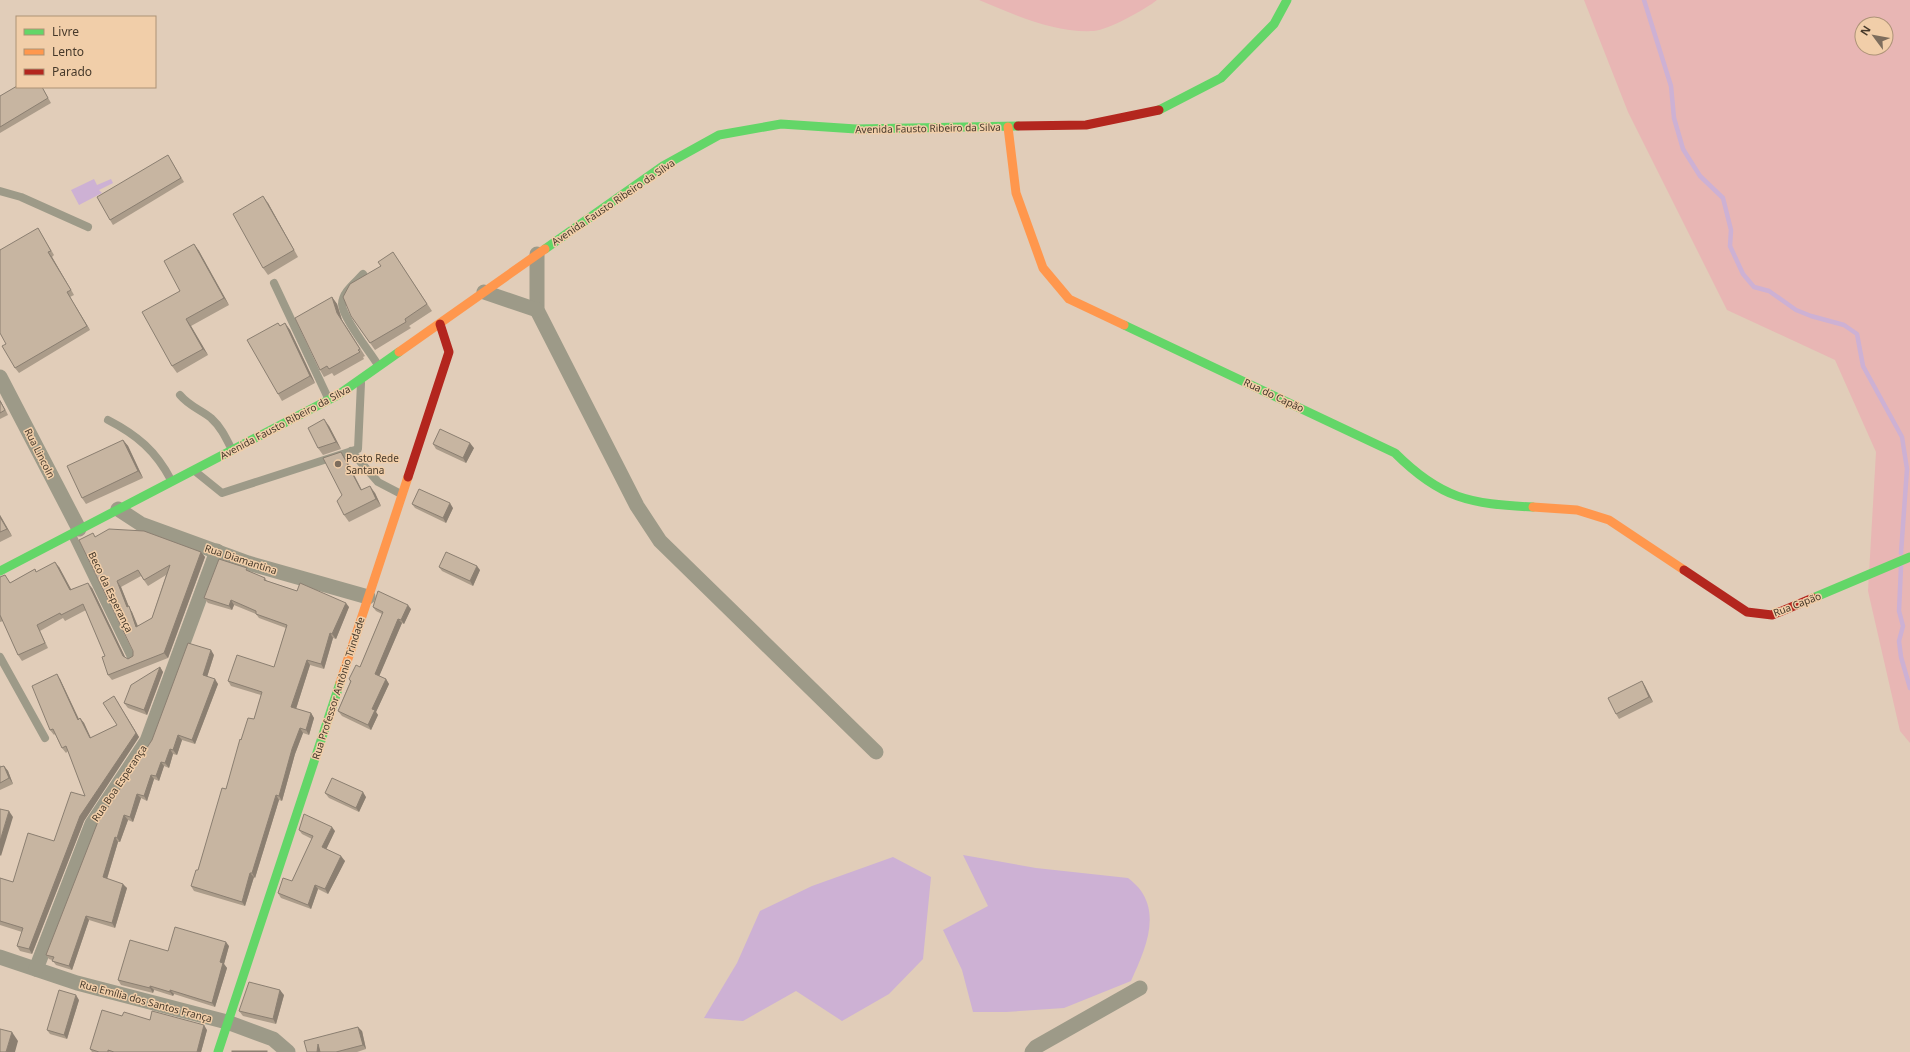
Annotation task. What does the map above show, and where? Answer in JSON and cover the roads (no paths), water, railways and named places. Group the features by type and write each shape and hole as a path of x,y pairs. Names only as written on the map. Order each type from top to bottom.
{"street":[{"name":"Avenida Fausto Ribeiro da Silva","path":"0,570 329,400 362,379 663,166 719,135 781,124 856,129 1086,125 1159,110 1222,78 1274,24 1288,0"},
{"name":"Rua do Capão","path":"1008,126 1016,192 1043,268 1069,299 1395,453 1414,472 1430,484 1460,498 1490,505 1578,510 1609,520 1648,546"},
{"path":"537,254 536,310 637,506 660,541 876,752"},
{"path":"484,292 536,310"},
{"name":"Rua Professor Antônio Trindade","path":"218,1052 449,352 440,324"},
{"name":"Rua Lincoln","path":"0,377 76,532"},
{"name":"Rua Diamantina","path":"118,509 141,524 248,563 368,597"},
{"name":"Rua Capão","path":"1648,546 1747,612 1772,615 1910,557"},
{"name":"Rua Boa Esperança","path":"36,969 92,824 147,741 217,551"},
{"name":"Rua Emília dos Santos França","path":"0,957 77,983 227,1022 273,1039 288,1052"},
{"path":"1032,1052 1036,1047 1140,988"}],"lane":[{"path":"0,191 21,197 88,227"},
{"path":"363,274 347,291 341,303 345,316 379,367"},
{"path":"274,283 329,400"},
{"path":"194,470 222,493 358,449 362,379"},
{"path":"180,395 187,403 211,418 222,430 232,450"},
{"path":"108,420 138,438 162,464 172,481"},
{"path":"351,451 378,482 402,494"},
{"name":"Beco da Esperança","path":"76,532 132,659"},
{"path":"0,657 45,738"}],"waterway":[{"path":"1644,0 1671,86 1674,118 1683,149 1700,176 1723,198 1731,230 1730,246 1743,274 1754,287 1769,291 1796,310 1811,316 1844,325 1857,334 1863,366 1902,437 1907,469 1901,553"},
{"path":"1901,567 1899,611 1903,626 1899,641 1901,657 1910,688"}],"place":[{"name":"Posto Rede Santana","path":"338,464"}]}
